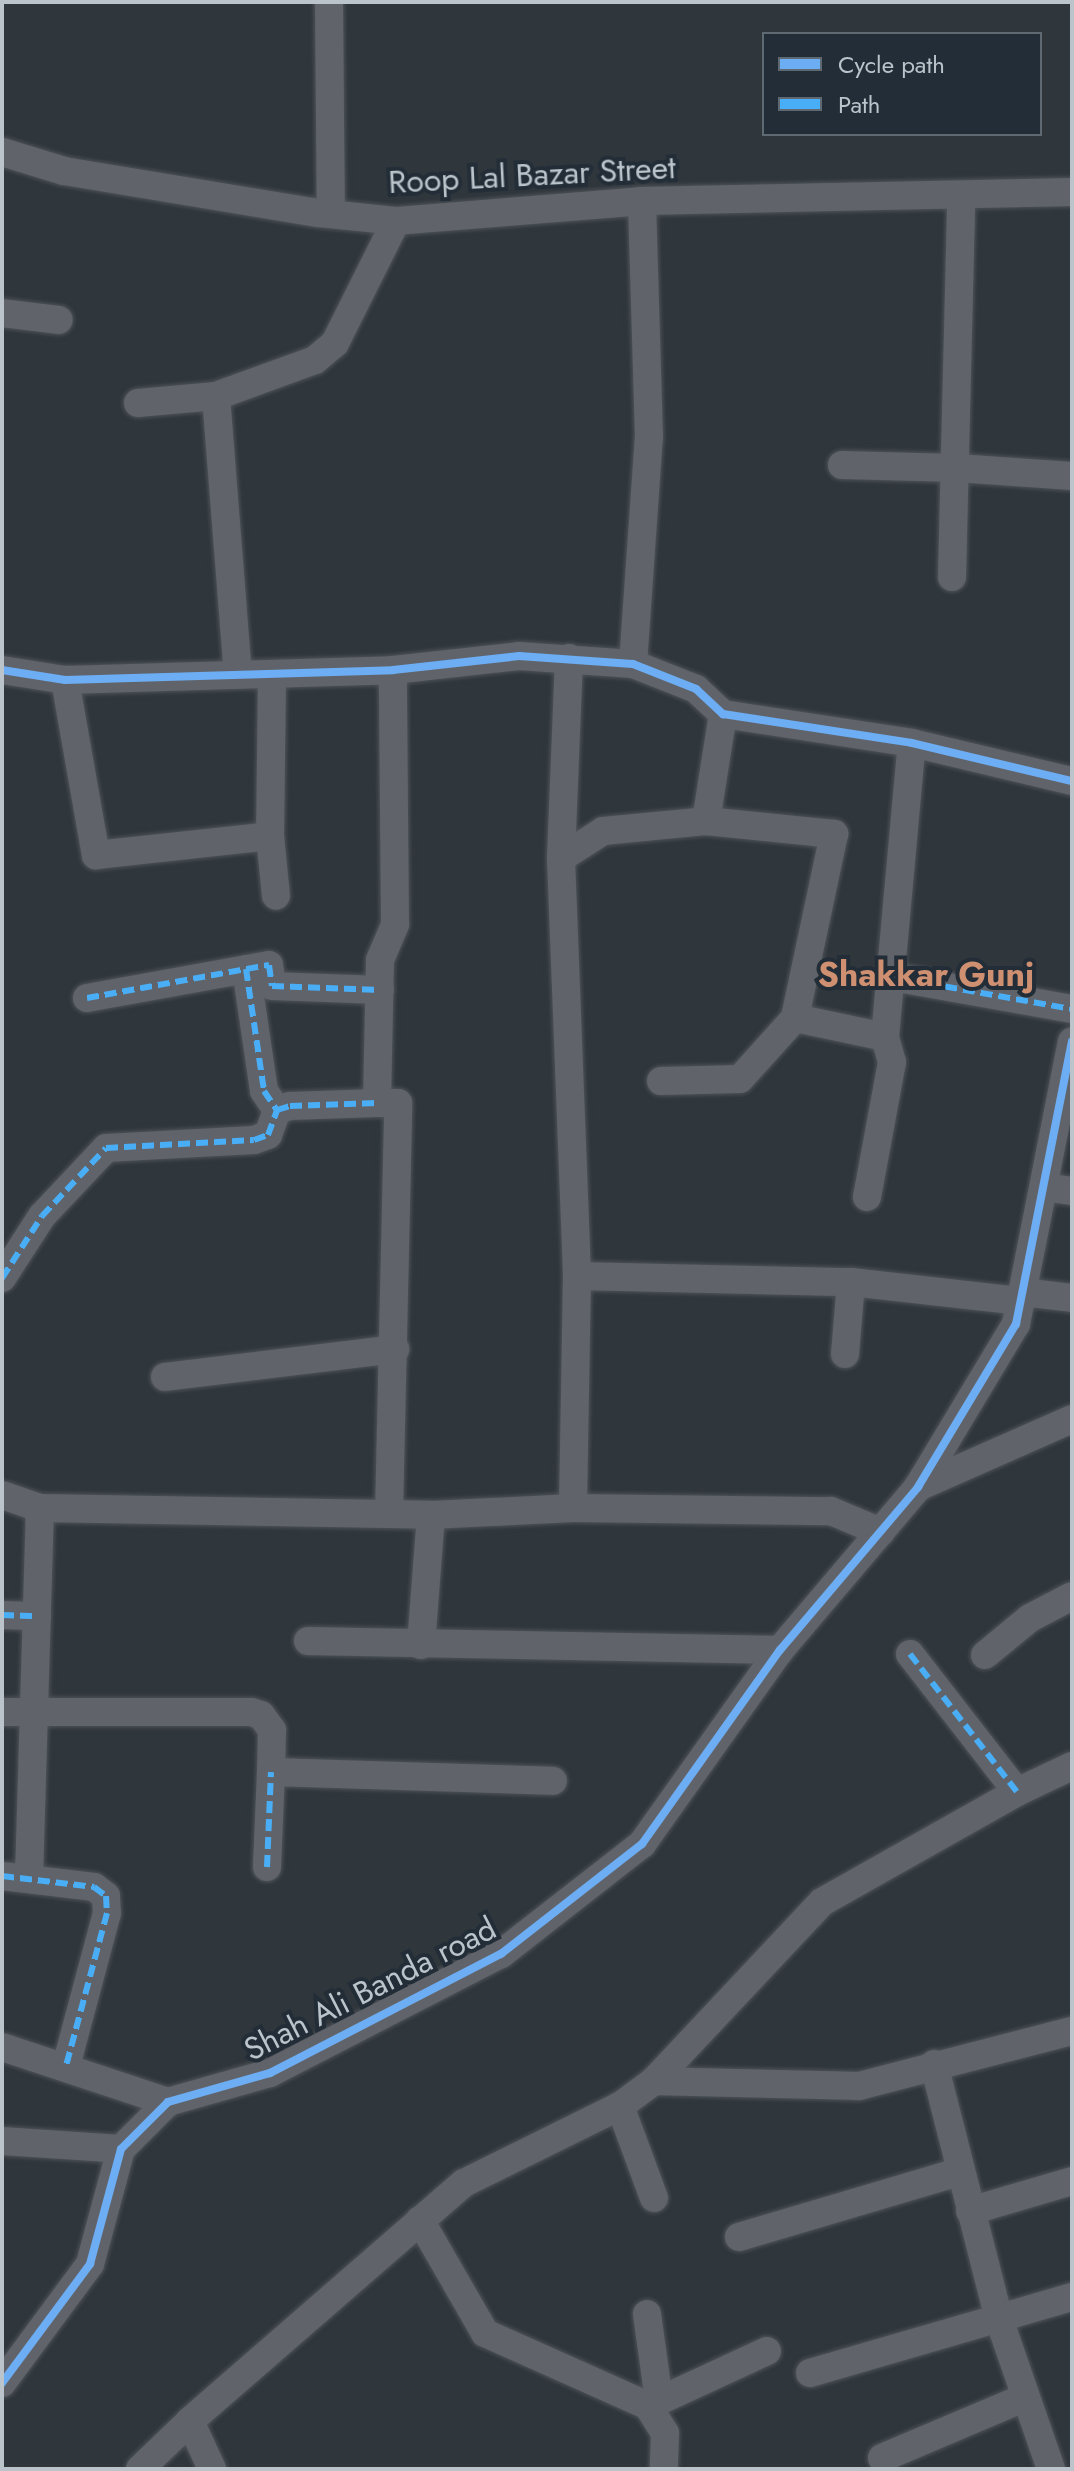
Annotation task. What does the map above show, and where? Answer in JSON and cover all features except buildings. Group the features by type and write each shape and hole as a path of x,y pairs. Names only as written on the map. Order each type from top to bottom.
{"street":[{"path":"329,2 331,214"},
{"name":"Roop Lal Bazar Street","path":"2,152 64,171 331,214 396,221 642,201 1072,192"},
{"path":"952,577 957,468 961,196"},
{"path":"633,664 649,438 642,201"},
{"path":"138,403 216,396 315,360 335,343 396,221"},
{"path":"2,313 59,320"},
{"path":"216,396 238,673"},
{"path":"842,465 957,468 1072,476"},
{"path":"2,670 65,680 393,670 519,656 633,664 696,689 723,714 912,743 1072,781"},
{"path":"569,658 561,858 577,1276 573,1508"},
{"path":"377,1103 380,960 395,924 393,670"},
{"path":"272,675 270,836 276,896"},
{"path":"65,680 96,855 270,836"},
{"path":"706,821 723,714"},
{"path":"867,1197 892,1062 885,1037 912,743"},
{"path":"561,858 603,831 706,821 834,834 795,1018 740,1079 661,1081"},
{"path":"87,998 269,965 272,986 380,990"},
{"path":"246,969 264,1091 277,1110"},
{"path":"892,977 1072,1009"},
{"path":"795,1018 885,1037"},
{"name":"Shah Ali Banda road","path":"168,2102 270,2073 501,1954 642,1844 780,1650 918,1487 1016,1324 1072,1042"},
{"path":"277,1110 290,1106 398,1103 389,1514"},
{"path":"2,1278 42,1216 106,1148 254,1140 268,1135 277,1110"},
{"path":"1044,1187 1072,1191"},
{"path":"577,1276 851,1282 1021,1297 1072,1298"},
{"path":"845,1354 851,1282"},
{"path":"165,1377 395,1349"},
{"path":"918,1487 1072,1419"},
{"path":"2,1495 40,1508 431,1515 573,1508 831,1511 881,1532"},
{"path":"40,1508 34,1712 15,1876 94,1887 106,1896 108,1903 66,2066"},
{"path":"421,1645 431,1515"},
{"path":"985,1655 1030,1618 1072,1596"},
{"path":"2,1615 37,1616"},
{"path":"308,1641 780,1650"},
{"path":"910,1654 1017,1792"},
{"path":"2,1712 232,1712 261,1715 272,1730 267,1867"},
{"path":"140,2469 190,2421 464,2183 620,2106 654,2081 671,2059 822,1902 1017,1792 1072,1766"},
{"path":"271,1772 553,1781"},
{"path":"654,2081 859,2086 934,2064 1072,2031"},
{"path":"2,2047 168,2102 121,2149 90,2264 7,2370"},
{"path":"934,2064 998,2316 1051,2469"},
{"path":"620,2106 654,2198"},
{"path":"2,2141 121,2149"},
{"path":"739,2237 959,2172"},
{"path":"970,2211 1072,2181"},
{"path":"420,2220 485,2333 654,2403 767,2351"},
{"path":"810,2373 1072,2297"},
{"path":"647,2314 654,2403 665,2433 664,2469"},
{"path":"882,2458 1026,2397"},
{"path":"190,2421 212,2469"},
{"path":"1062,2469 1072,2461"}],"marked path":[{"path":"87,998 269,965 272,986 380,990"},
{"path":"246,969 264,1091 277,1110"},
{"path":"892,977 1072,1009"},
{"path":"2,1278 42,1216 106,1148 254,1140 268,1135 277,1110 290,1106 377,1103"},
{"path":"2,1615 37,1616"},
{"path":"910,1654 1017,1792"},
{"path":"267,1867 271,1772"},
{"path":"2,1876 94,1887 106,1896 107,1913 66,2066"}],"cycle path":[{"path":"2,670 65,680 393,670 519,656 633,664 696,689 723,714 912,743 1072,781"},
{"path":"2,2383 90,2264 121,2149 168,2102 270,2073 501,1954 642,1844 780,1650 918,1487 1016,1324 1072,1042"}],"district":[{"name":"Shakkar Gunj","path":"926,975"}]}
